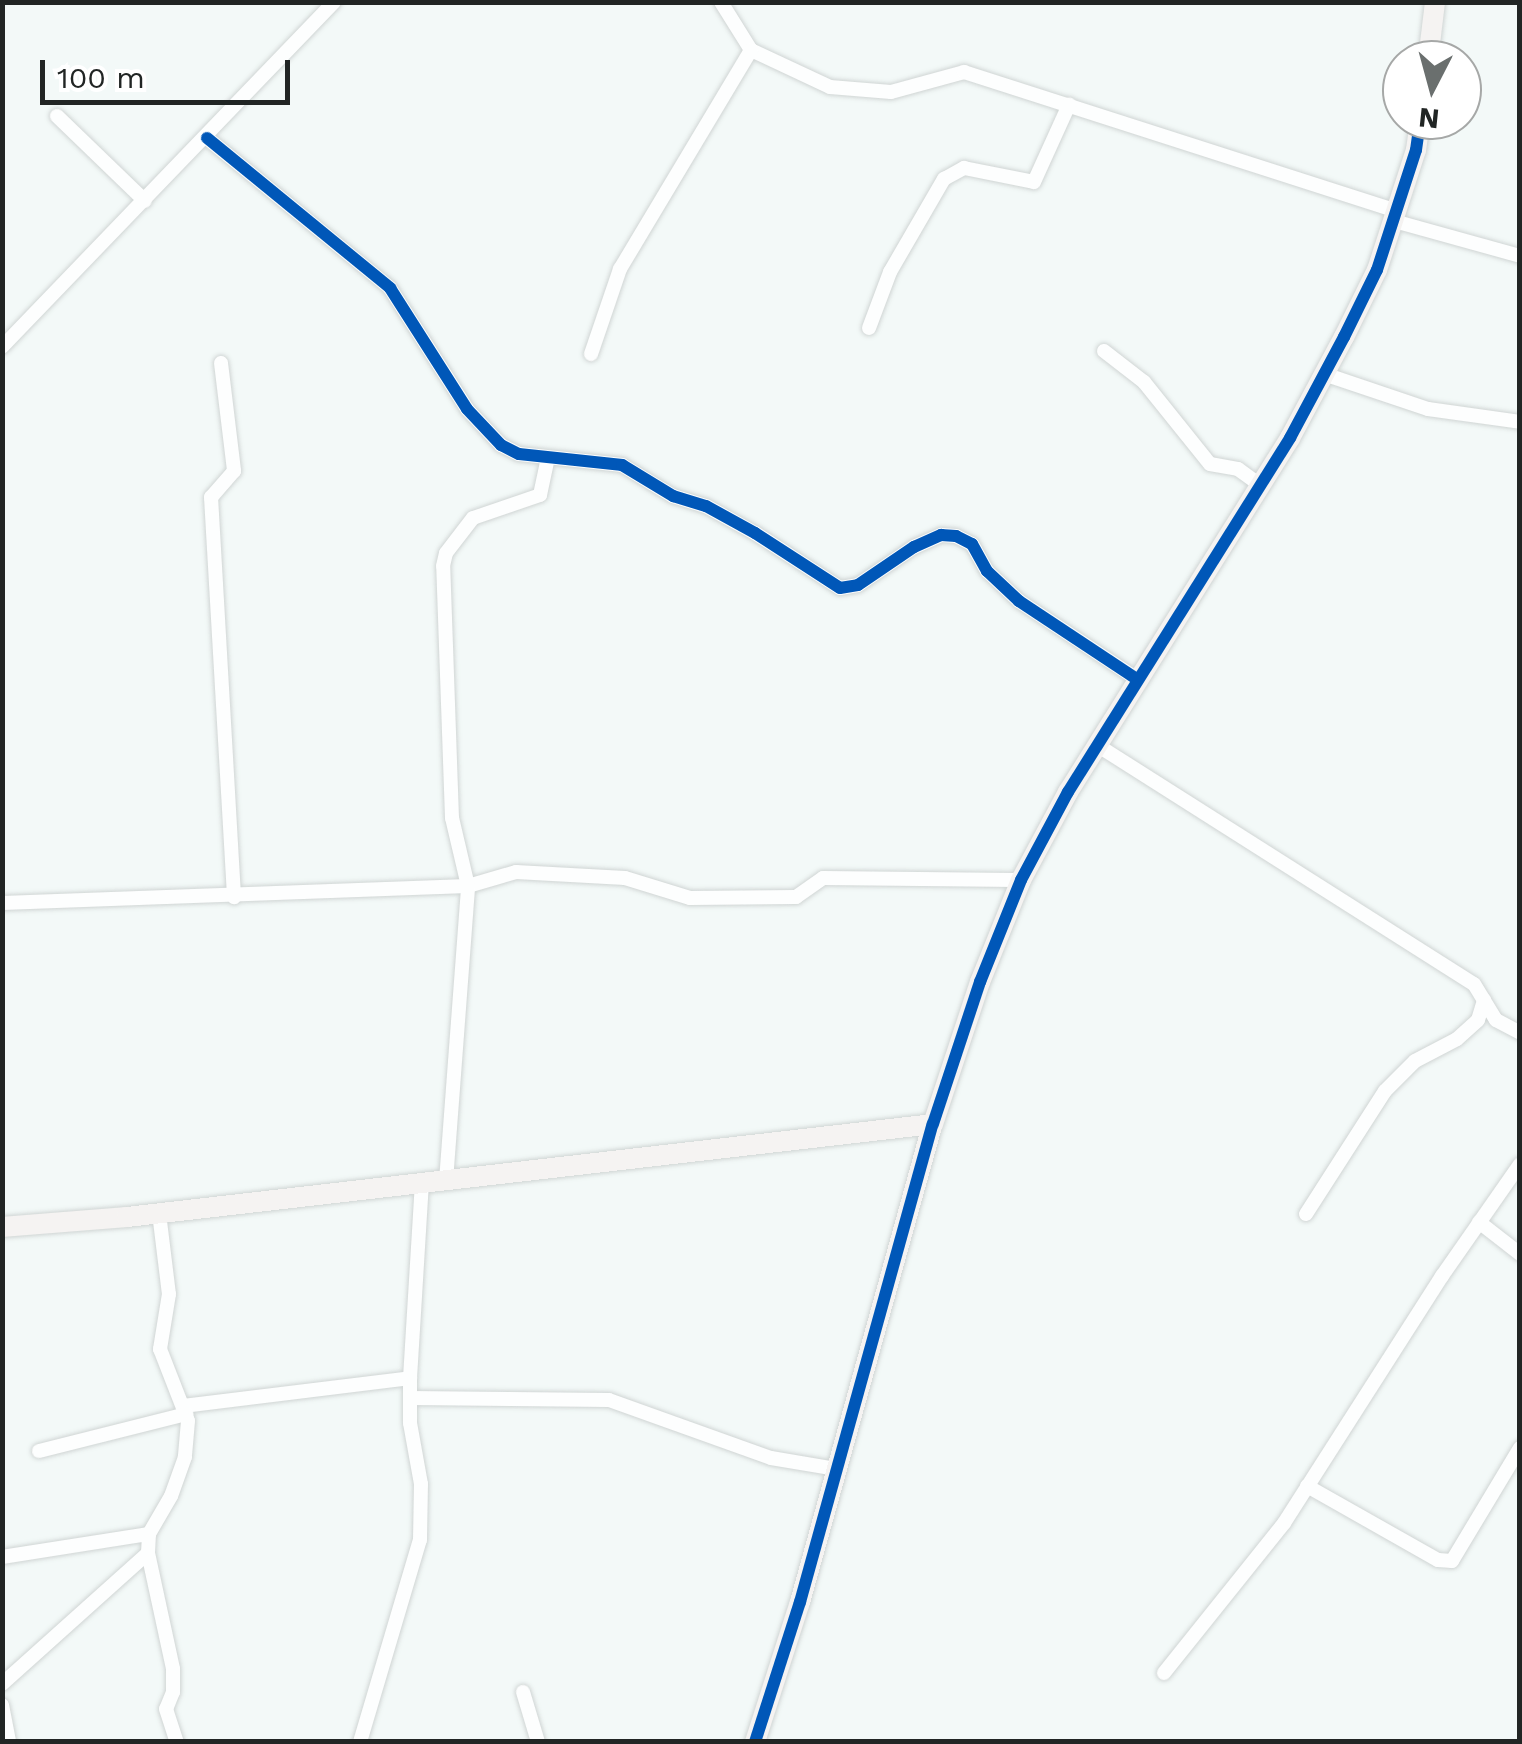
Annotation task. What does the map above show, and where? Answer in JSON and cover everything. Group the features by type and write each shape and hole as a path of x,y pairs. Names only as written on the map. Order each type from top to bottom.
{"street":[{"path":"2,347 334,2"},
{"path":"721,2 750,50 830,87 891,92 964,72 1520,256"},
{"path":"1430,40 1435,2"},
{"path":"591,354 620,269 750,50"},
{"path":"869,328 890,272 944,179 964,168 1036,181 1070,105"},
{"path":"57,116 145,201"},
{"path":"207,138 390,288 481,428 519,454 622,465 673,496 706,506 849,590 928,541 956,536 972,544 986,571 1019,601 1138,679"},
{"path":"755,1742 934,1124 980,982 1021,880 1097,744 1324,374 1377,270 1417,140"},
{"path":"1104,351 1144,382 1210,464 1238,470 1260,484"},
{"path":"221,364 234,471 212,495 211,512 234,897"},
{"path":"1324,374 1428,409 1520,422"},
{"path":"446,1181 468,886 451,800 443,566 446,553 473,518 540,496 548,458"},
{"path":"1097,744 1474,984 1496,1020 1520,1033"},
{"path":"2,903 468,886 516,872 625,878 690,898 796,897 823,878 1021,880"},
{"path":"1306,1214 1385,1091 1415,1061 1457,1039 1478,1020 1484,1000"},
{"path":"2,1227 422,1184 934,1124"},
{"path":"1164,1672 1284,1523 1520,1164"},
{"path":"360,1742 420,1540 422,1484 410,1378 422,1184"},
{"path":"159,1213 169,1294 160,1349 184,1410 185,1456 171,1496 149,1534 148,1553 173,1669 173,1692 166,1709 177,1742"},
{"path":"1479,1222 1520,1254"},
{"path":"39,1451 184,1410 410,1378"},
{"path":"410,1398 609,1400 738,1448 837,1468"},
{"path":"1307,1486 1438,1560 1452,1561 1520,1448"},
{"path":"2,1557 149,1534"},
{"path":"2,1684 148,1553"},
{"path":"522,1692 538,1742"},
{"path":"2,1705 8,1742"}],"cycle path":[{"path":"207,138 390,288 467,409 501,445 519,454 622,465 673,496 706,506 755,533 840,588 858,585 914,547 941,535 956,536 972,544 987,571 1019,601 1137,679"},
{"path":"755,1742 800,1602 933,1124 980,982 1021,880 1068,792 1290,438 1377,270 1417,140"}]}
